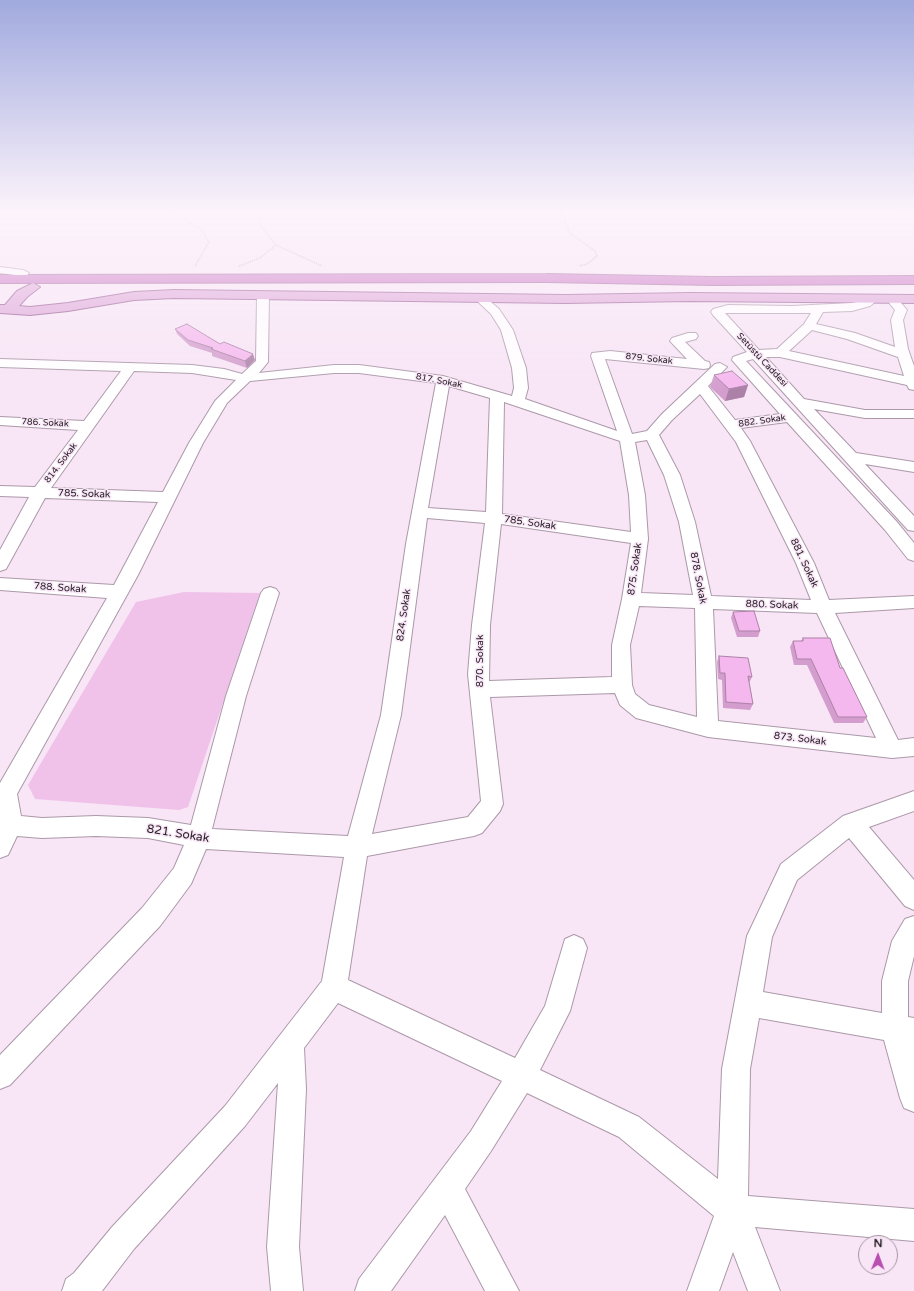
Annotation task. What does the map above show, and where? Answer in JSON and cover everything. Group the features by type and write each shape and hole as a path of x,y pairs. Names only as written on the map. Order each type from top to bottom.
{"highway":[{"path":"0,278 547,278 713,281 914,280"},
{"path":"0,286 913,297"}],"main road":[{"path":"4,310 22,294 33,287"},
{"path":"4,310 30,311 68,307 134,296 174,294 480,298 913,297"}],"street":[{"path":"2,270 23,273 18,278"},
{"path":"0,847 6,824 6,793 119,592 196,443 218,407 244,378 262,362 263,296"},
{"path":"480,298 495,312 507,330 519,368 521,388 518,401"},
{"name":"Setüstü Caddesi","path":"874,298 866,304 852,307 819,309 728,309 717,312 914,526"},
{"path":"627,439 652,435 667,417 720,367 755,354 780,354 913,384 906,351 897,320 902,310 892,298"},
{"path":"780,354 809,326 819,309"},
{"path":"809,326 906,351"},
{"path":"692,336 676,341 700,364"},
{"name":"879. Sokak","path":"597,356 610,355 720,367"},
{"name":"875. Sokak","path":"597,356 627,439 637,495 640,539 631,599 621,645 622,685 627,698 643,712 708,728"},
{"path":"738,360 792,417 914,555"},
{"path":"0,363 199,370 224,372 244,378"},
{"name":"814. Sokak","path":"0,564 40,492 89,426 130,367"},
{"name":"817. Sokak","path":"244,378 334,369 359,369 443,380 518,401 627,439"},
{"name":"824. Sokak","path":"334,987 357,847 391,715 419,512 443,380"},
{"name":"881. Sokak","path":"701,386 743,441 802,556 823,607 892,749"},
{"name":"870. Sokak","path":"357,847 474,826 492,804 478,674 480,625 494,518 497,395"},
{"path":"800,402 866,414 914,414"},
{"name":"882. Sokak","path":"732,425 792,417"},
{"name":"786. Sokak","path":"0,421 89,426"},
{"name":"878. Sokak","path":"652,435 672,475 687,522 704,603 708,728"},
{"path":"850,457 914,467"},
{"name":"785. Sokak","path":"0,491 168,496"},
{"name":"785. Sokak","path":"419,512 494,518 640,539"},
{"name":"788. Sokak","path":"0,584 119,592"},
{"path":"0,1075 151,917 183,876 198,837 236,696 270,593"},
{"name":"880. Sokak","path":"631,599 823,607 914,602"},
{"path":"480,689 622,685"},
{"name":"873. Sokak","path":"708,728 892,749 914,747"},
{"path":"702,1291 732,1210 736,1069 760,936 789,872 851,823 914,801"},
{"path":"851,823 914,898"},
{"name":"821. Sokak","path":"6,824 42,828 96,826 148,828 212,840 357,847"},
{"path":"914,928 905,941 894,981 905,1030 914,1098"},
{"path":"371,1291 480,1141 521,1076 557,1011 574,948"},
{"path":"85,1289 123,1238 235,1116 334,987 629,1127 732,1210 764,1291"},
{"path":"748,1003 905,1030"},
{"path":"287,1291 283,1247 292,1089 290,1044"},
{"path":"447,1187 503,1291"},
{"path":"732,1210 914,1226"}],"shaded area":[{"path":"184,592 260,593 188,807 179,810 35,799 28,785 136,602"}],"building":[{"path":"187,324 220,344 224,342 253,354 245,361 188,340 175,329"},
{"path":"732,371 748,385 729,389 714,375"},
{"path":"754,611 760,631 739,631 733,612"},
{"path":"803,638 830,638 840,668 843,668 867,717 838,717 811,659 797,659 793,641 803,641"},
{"path":"719,656 748,658 752,677 748,676 753,704 726,702 725,673 720,673"}]}
